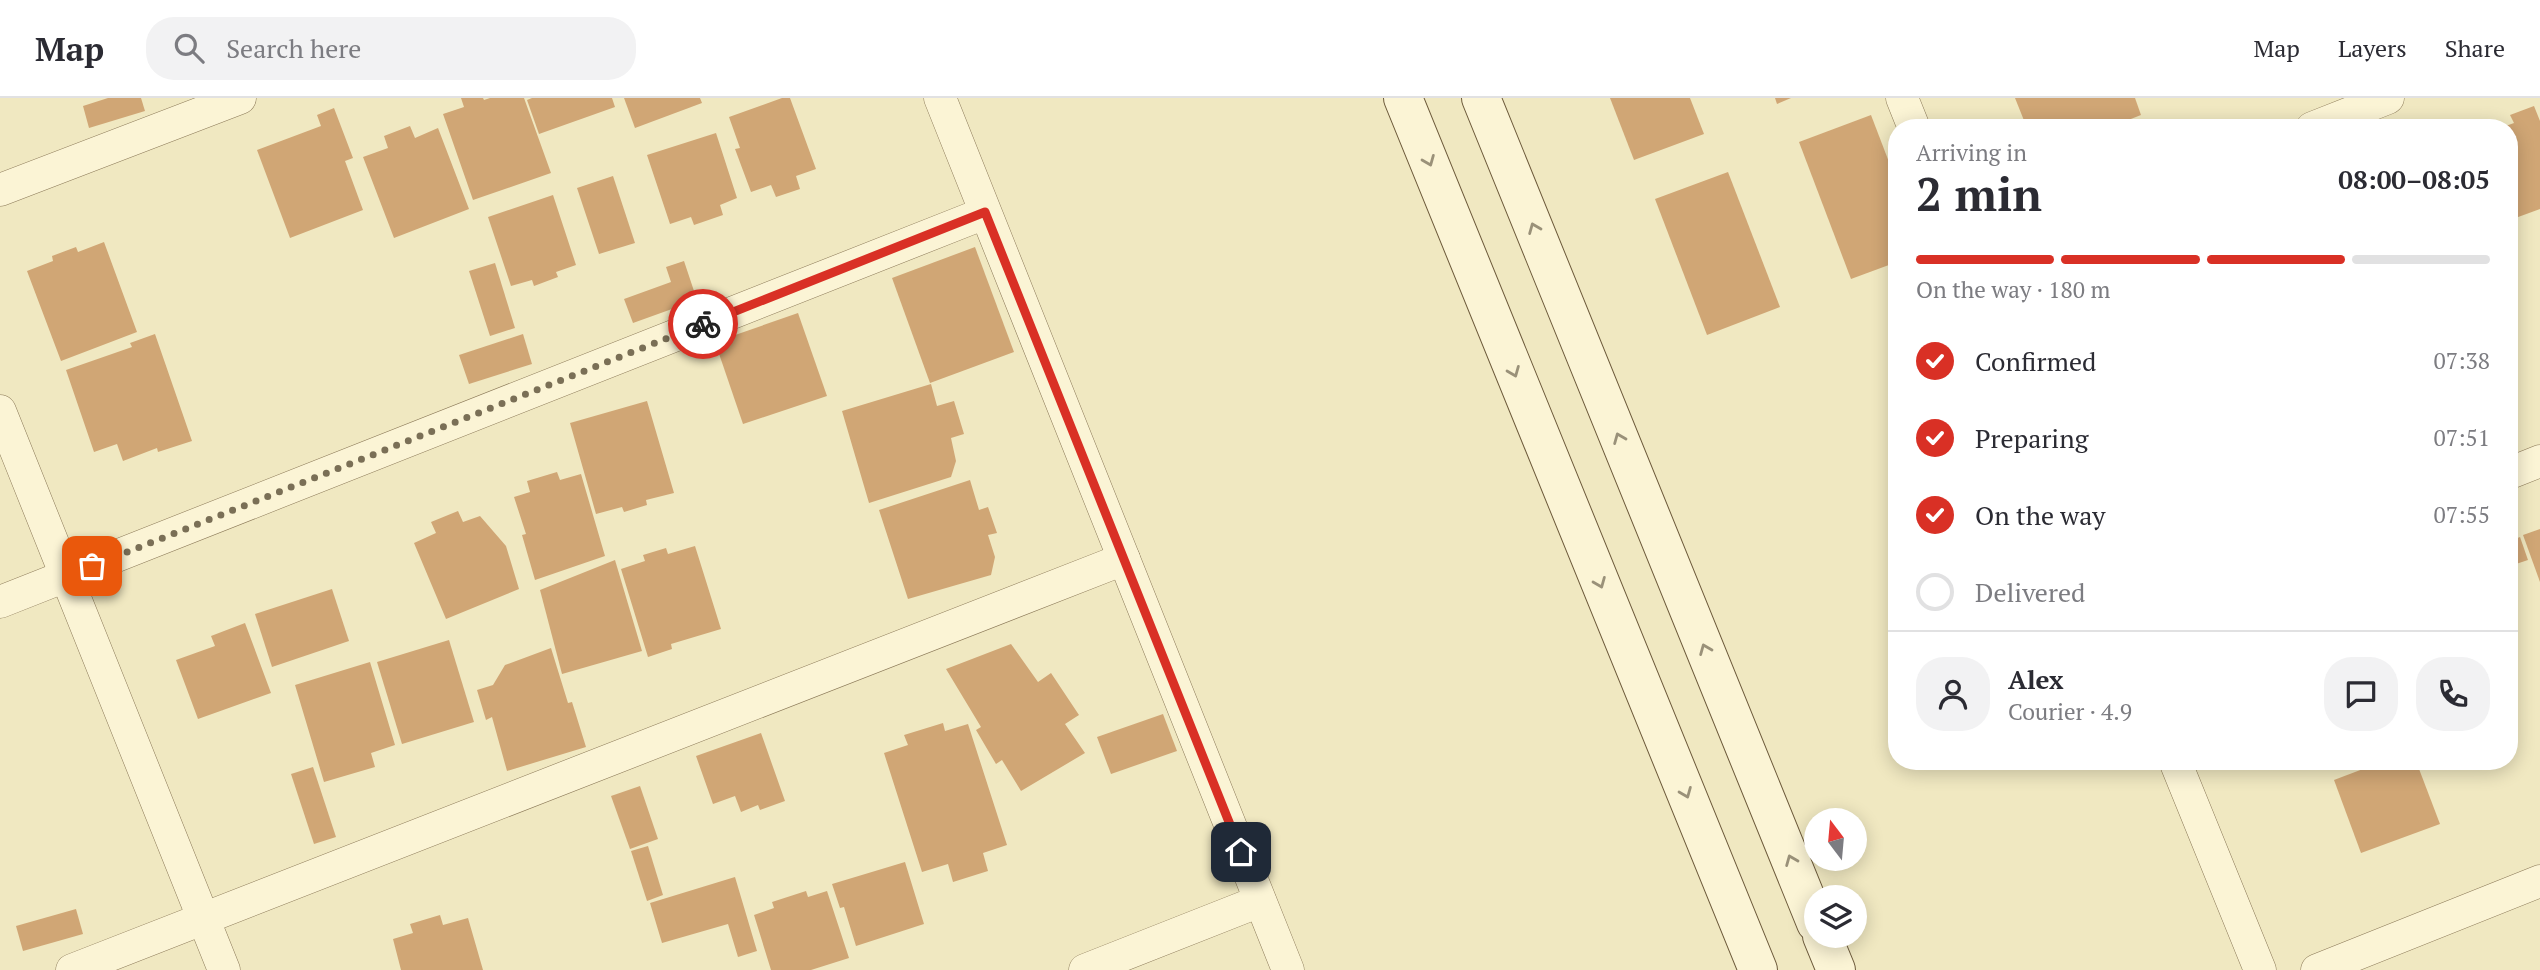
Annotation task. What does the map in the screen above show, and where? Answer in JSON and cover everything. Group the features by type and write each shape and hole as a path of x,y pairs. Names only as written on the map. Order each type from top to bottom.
{"main road":[{"path":"1403,98 1758,970"},
{"path":"1481,98 1804,893"},
{"path":"1827,948 1836,970"}],"street":[{"path":"0,190 240,98"},
{"path":"940,98 1288,970"},
{"path":"1902,98 1910,119"},
{"path":"2335,119 2388,98"},
{"path":"0,602 985,212"},
{"path":"0,411 224,970"},
{"path":"2518,470 2540,461"},
{"path":"72,970 1124,559"},
{"path":"2179,770 2260,970"},
{"path":"2317,970 2540,881"},
{"path":"1085,970 1260,901"}],"building":[{"path":"108,98 141,98 145,111 89,128 83,106"},
{"path":"461,98 524,98 551,173 473,200 443,114 464,107"},
{"path":"612,98 615,107 539,134 527,100"},
{"path":"624,98 700,98 702,103 635,128"},
{"path":"782,98 790,98 816,169 796,176 800,189 776,197 771,185 751,192 735,149 740,148 729,117"},
{"path":"1610,98 1690,98 1704,134 1634,160"},
{"path":"1775,98 1791,98 1777,104"},
{"path":"2015,98 2135,98 2141,115 2131,119 2023,119"},
{"path":"2534,106 2540,121 2540,209 2518,217 2518,119 2512,119 2510,115"},
{"path":"334,108 353,158 345,161 363,210 290,238 257,150 321,126 317,115"},
{"path":"1871,115 1888,159 1888,265 1851,279 1799,142"},
{"path":"410,126 415,138 438,128 469,209 394,238 363,157 388,148 384,136"},
{"path":"716,133 737,198 720,205 723,215 694,225 691,217 670,224 647,155"},
{"path":"1728,172 1780,307 1707,335 1655,199"},
{"path":"613,176 635,243 599,254 577,188"},
{"path":"553,195 576,265 556,272 558,277 534,286 532,280 511,286 488,217"},
{"path":"104,242 137,332 61,361 27,271 53,261 52,256 76,247 78,252"},
{"path":"975,247 1014,352 930,383 892,278"},
{"path":"684,261 697,300 633,323 624,299 671,282 666,267"},
{"path":"495,263 515,328 490,336 469,271"},
{"path":"798,313 827,396 743,424 715,342"},
{"path":"155,334 192,441 158,452 157,448 123,461 117,444 94,452 66,370 132,347 130,343"},
{"path":"523,334 532,364 469,384 459,355"},
{"path":"931,384 937,406 954,401 964,434 951,438 956,461 951,477 869,503 842,411"},
{"path":"647,401 674,493 646,500 647,505 624,512 622,507 596,514 570,423"},
{"path":"557,472 560,480 581,474 605,556 535,580 522,535 526,534 514,497 530,492 527,481"},
{"path":"970,480 979,510 988,507 997,533 988,535 995,557 991,575 908,599 879,510"},
{"path":"458,511 463,522 480,516 506,546 519,589 446,619 414,543 436,533 431,522"},
{"path":"2540,529 2540,582 2523,535"},
{"path":"2520,537 2528,560 2518,563"},
{"path":"695,546 721,629 671,644 672,649 648,657 621,569 645,561 643,555 666,548 668,554"},
{"path":"615,560 642,651 562,674 540,590"},
{"path":"332,589 349,641 272,667 255,614"},
{"path":"245,623 271,693 198,719 176,660 215,646 211,636"},
{"path":"449,640 474,722 402,744 377,662"},
{"path":"1011,644 1038,682 1051,673 1079,715 1065,724 1085,753 1021,791 1002,760 996,764 976,730 981,727 946,669"},
{"path":"551,648 568,703 572,702 586,747 507,771 492,717 486,720 477,690 493,685 505,665"},
{"path":"370,662 395,745 371,753 375,767 324,782 295,685"},
{"path":"1163,714 1177,751 1111,774 1097,737"},
{"path":"943,723 945,731 968,724 1007,845 983,853 988,871 953,882 948,864 922,872 884,753 908,745 904,735"},
{"path":"761,733 785,801 760,810 758,805 741,812 735,796 713,804 696,756"},
{"path":"313,767 336,837 314,844 291,774"},
{"path":"2360,770 2419,770 2440,824 2361,853 2334,780"},
{"path":"640,786 658,839 630,849 611,796"},
{"path":"648,846 663,895 647,901 631,851"},
{"path":"905,862 924,924 856,946 844,907 840,908 832,884"},
{"path":"735,877 757,951 738,957 728,924 662,943 650,903"},
{"path":"806,891 808,897 827,891 849,958 811,970 771,970 754,915 774,908 772,902"},
{"path":"76,909 83,934 23,951 16,926"},
{"path":"440,915 443,925 468,918 483,970 401,970 393,939 413,933 410,924"}],"way so far":[{"path":"92,566 703,324"}],"route":[{"path":"703,324 985,212 1241,852"}]}
